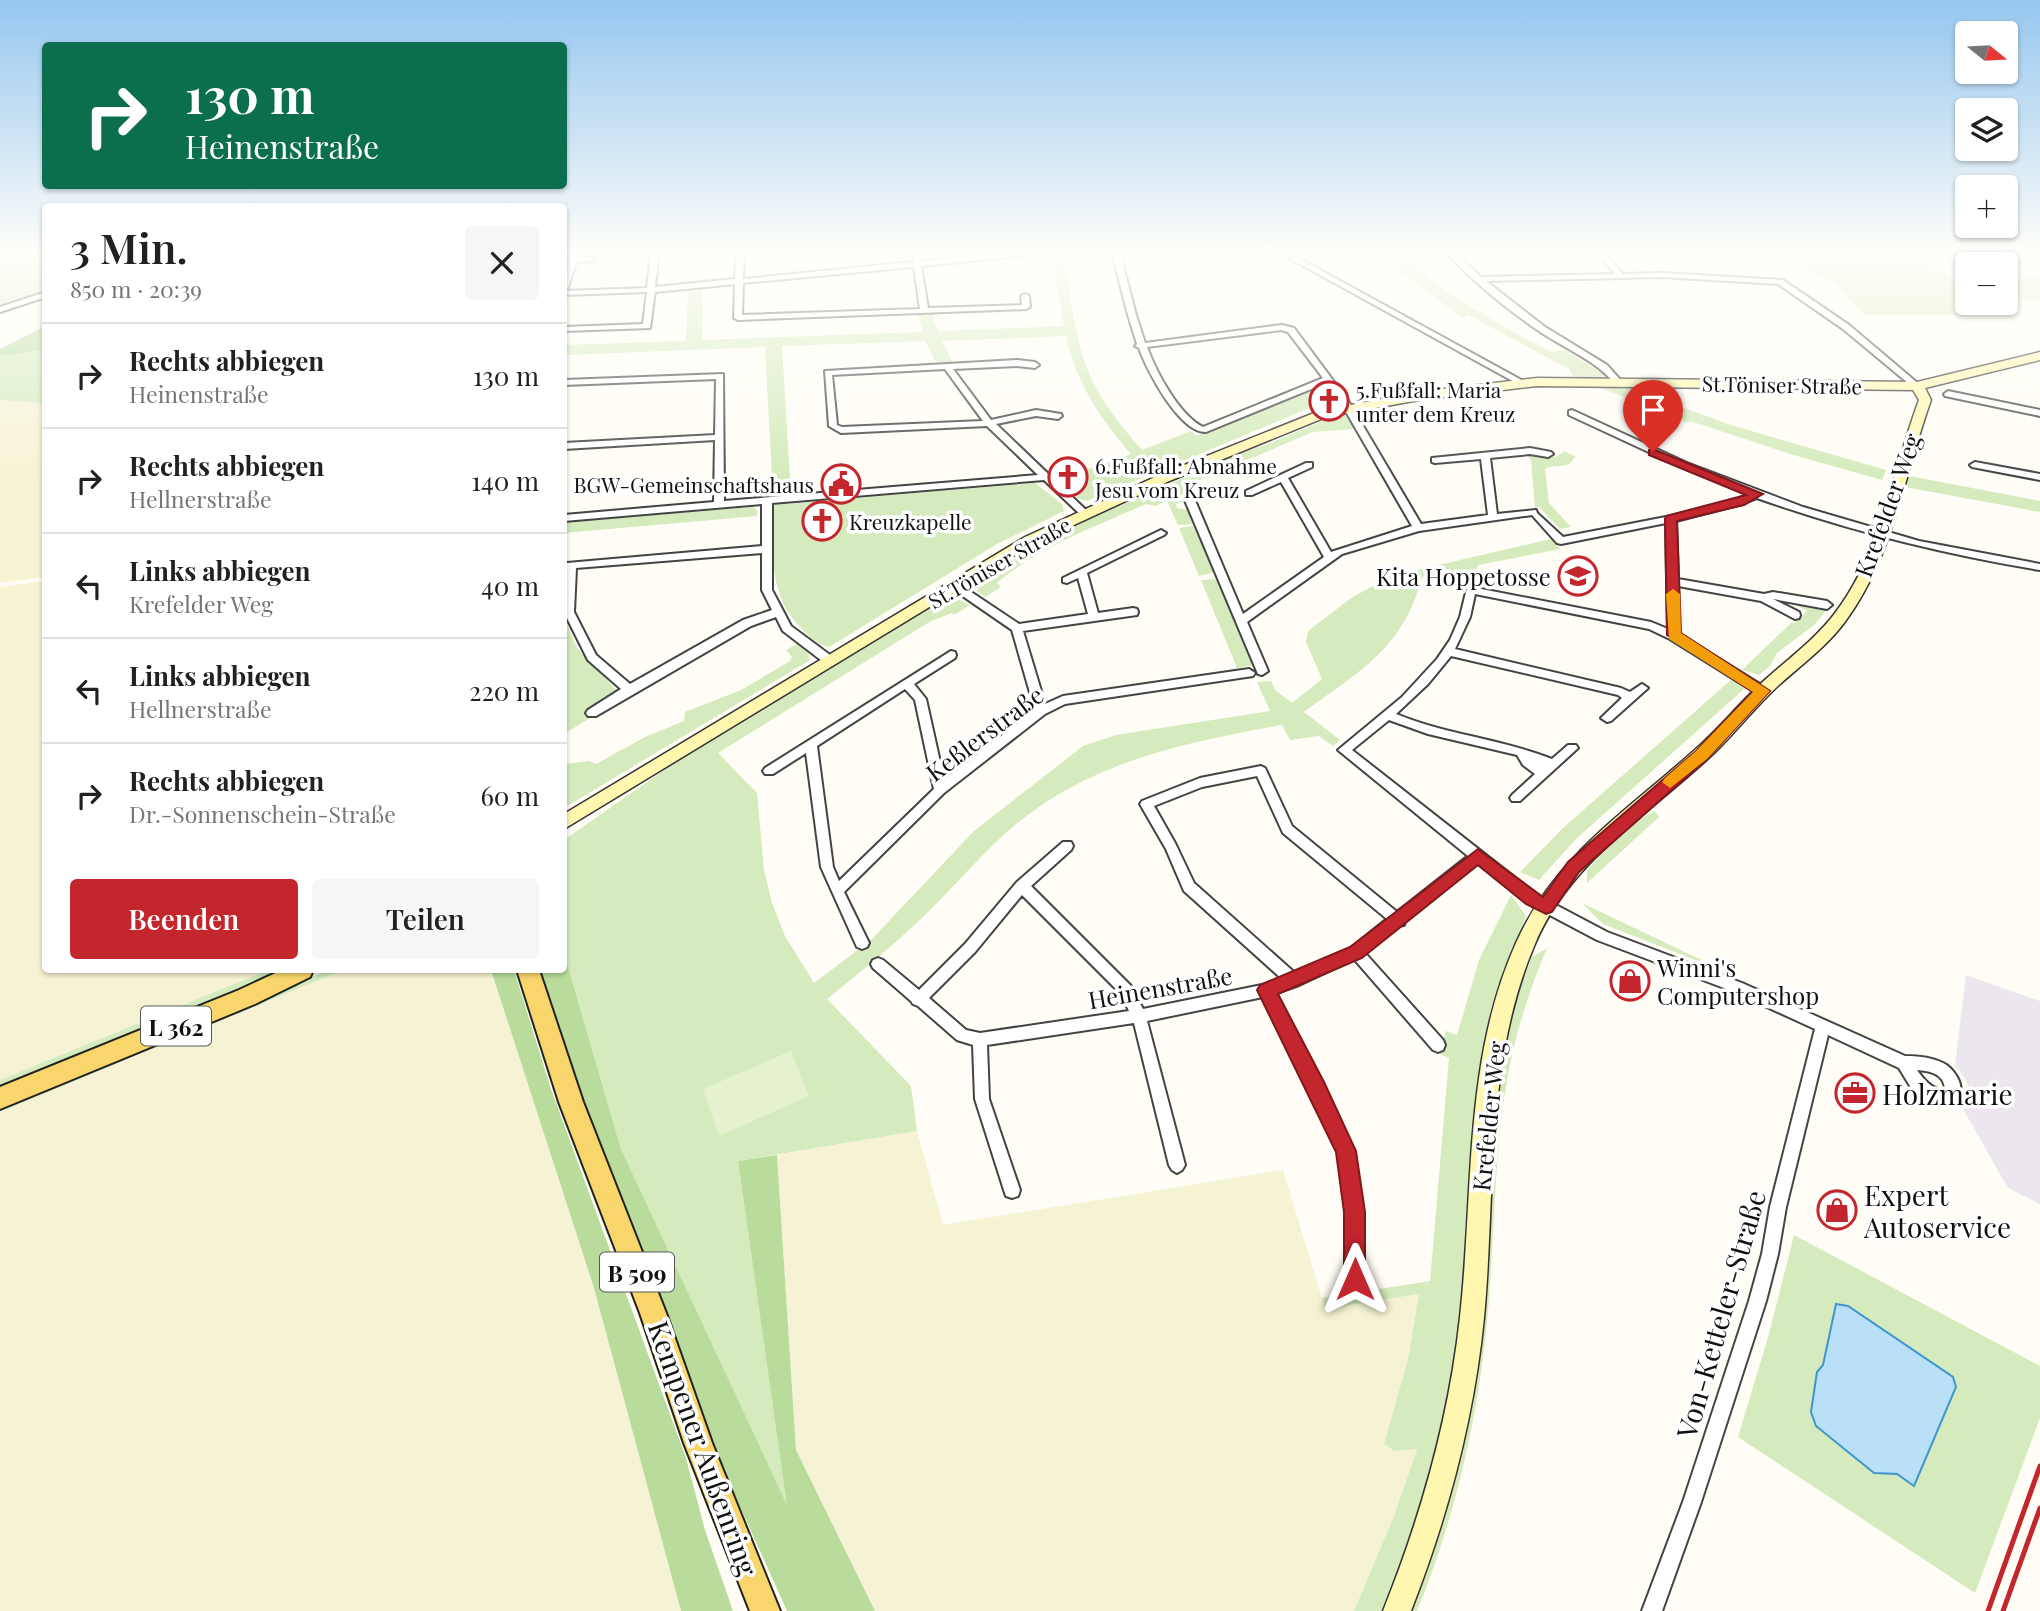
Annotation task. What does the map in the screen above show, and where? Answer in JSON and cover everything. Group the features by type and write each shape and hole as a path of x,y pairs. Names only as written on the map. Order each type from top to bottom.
{"main road":[{"name":"St.Töniser Straße","path":"567,820 1030,540 1300,423 1347,408 1523,383 1917,386 2040,356"},
{"name":"Krefelder Weg","path":"1396,1611 1432,1517 1463,1394 1476,1275 1484,1107 1498,1025 1518,963 1546,907 1574,867 1701,755 1762,691 1836,622 1870,568 1882,535 1926,400 1917,386"},
{"name":"St.Töniser Straße","path":"567,833 648,772"},
{"name":"L 362","path":"0,1098 247,997 296,973"},
{"name":"L 362","path":"247,997 271,990 309,973"},
{"name":"Kempener Außenring","path":"529,973 571,1102 653,1313 698,1443 765,1611"}],"street":[{"path":"567,329 587,328"},
{"path":"1135,328 1139,346 1160,387 1194,428 1203,430 1329,379"},
{"path":"1139,346 1273,328"},
{"path":"1286,328 1291,330 1329,379 1418,527"},
{"path":"1422,328 1523,383"},
{"path":"1542,328 1608,371 1620,384"},
{"path":"1847,328 1917,386"},
{"path":"1035,365 1017,363 828,373 833,426 841,430 989,423 1036,413 1058,416"},
{"path":"948,368 989,423 1085,514"},
{"path":"567,382 720,376 719,505"},
{"path":"1948,394 2040,412"},
{"path":"1572,413 1675,462 1757,494 1882,535 2040,567"},
{"path":"567,446 720,437"},
{"path":"1435,460 1530,451 1548,454"},
{"path":"1485,456 1493,517"},
{"path":"1249,493 1309,465"},
{"path":"1975,465 2040,477"},
{"path":"567,518 1044,477"},
{"path":"1283,477 1329,558"},
{"path":"1242,620 1329,558 1418,527 1534,514 1562,541 1671,519 1739,502 1757,494"},
{"path":"1189,498 1262,671"},
{"path":"767,502 767,590 787,628 830,661"},
{"path":"1671,519 1674,635"},
{"path":"1067,580 1161,533"},
{"path":"629,690 592,657 569,612 567,565 767,549"},
{"path":"1081,572 1094,617"},
{"path":"1673,582 1764,598 1795,615"},
{"path":"955,586 1017,628 1041,711"},
{"path":"1762,691 1674,635 1651,626 1471,590 1470,602 1450,652 1422,684 1344,750 1532,899 1546,907 1614,941 1707,974 1904,1063"},
{"path":"1764,598 1773,595 1828,605"},
{"path":"592,713 747,624 778,612"},
{"path":"1017,628 1133,612"},
{"path":"1450,652 1600,687 1609,697 1626,702"},
{"path":"769,771 951,655"},
{"name":"Keßlerstraße","path":"837,891 940,790 1041,711 1063,700 1249,673"},
{"path":"907,684 920,699 940,790"},
{"path":"1607,718 1642,688"},
{"path":"1387,715 1405,723 1520,751 1554,764"},
{"path":"811,744 827,867 862,943"},
{"path":"1516,798 1572,748"},
{"path":"1520,751 1527,762 1543,773"},
{"path":"1294,981 1189,887 1171,846 1146,804 1200,783 1261,771 1287,829 1399,921"},
{"path":"918,1000 970,948 1022,886 1067,846"},
{"name":"Heinenstraße","path":"980,1040 1139,1016 1266,990 1294,981 1356,952 1399,921 1478,855"},
{"path":"1022,886 1126,990 1139,1016 1177,1165"},
{"path":"1356,952 1438,1045"},
{"path":"878,964 962,1035 980,1040 982,1099 1012,1190"},
{"path":"1266,990 1346,1151 1354,1212 1355,1279"},
{"name":"Von-Ketteler-Straße","path":"1652,1611 1675,1553 1752,1319 1823,1026"}],"shaded area":[{"path":"0,400 42,403 42,577 0,583"},
{"path":"42,581 42,973 261,973 0,1080 0,587"},
{"path":"336,973 492,973 594,1288 681,1611 0,1611 0,1112"},
{"path":"1966,975 2040,1001 2040,1204 2008,1188 1963,1109 1968,1104 1970,1093 1965,1078 1955,1066"},
{"path":"917,1131 943,1225 1283,1170 1325,1309 1419,1294 1408,1359 1384,1444 1394,1451 1417,1448 1394,1516 1354,1611 875,1611 796,1450 777,1155"}],"green space":[{"path":"42,328 42,350 0,356 0,349"},
{"path":"686,328 702,328 702,340 923,332 922,328 937,328 938,331 1076,328 1094,384 1142,450 1191,431 1197,436 1327,383 1340,400 1319,404 1087,501 1077,498 1056,477 1100,466 1131,454 1091,399 1076,369 1066,336 942,341 953,363 936,363 925,341 782,346 791,495 773,497 765,347 567,355 567,345 686,341"},
{"path":"1493,328 1507,328 1551,352 1565,350 1609,378 1574,377 1569,369"},
{"path":"42,350 42,403 0,400 0,356"},
{"path":"1599,387 1652,390 1673,404 1731,425 1886,470 1882,480 1797,456 1690,421 1688,423"},
{"path":"1337,415 1345,416 1355,429 1313,432 1188,485 1189,491 1182,494 1183,501 1176,504 1177,508 1188,510 1192,524 1178,525 1167,501 1155,506 1146,504 1049,548 1013,570 997,583 1001,587 985,597 977,591 980,579 1068,528 1243,452"},
{"path":"1564,451 1576,457 1567,464 1545,469 1549,503 1571,527 1560,529 1539,507 1535,508 1531,460 1526,454 1555,457"},
{"path":"1909,476 2040,501 2040,512 1905,487"},
{"path":"1035,483 1062,504 1064,511 997,544 829,647 808,635 783,602 774,572 775,505"},
{"path":"753,507 757,510 757,516 567,533 567,522"},
{"path":"1193,526 1215,572 1199,576 1179,528"},
{"path":"1551,539 1560,549 1478,565 1475,576 1453,571 1452,574 1444,572 1422,577 1404,623 1391,640 1361,670 1304,712 1340,740 1333,746 1319,736 1290,740 1282,725 1154,754 1093,776 1064,791 1021,820 916,923 827,999 911,1086 917,1131 738,1161 788,1508 621,1149 567,963 567,838 683,757 873,640 945,600 960,600 970,605 954,615 952,613 931,621 718,753 757,793 764,870 772,903 785,936 814,983 871,940 974,831 1083,746 1116,735 1270,711 1257,682 1271,681 1275,690 1292,703 1322,679 1306,642 1308,631 1351,598 1391,576"},
{"path":"1201,580 1218,580 1254,665 1237,668"},
{"path":"1790,601 1829,607 1814,625 1777,653 1770,666 1759,675 1742,670 1807,611"},
{"path":"567,624 577,648 619,693 585,712 590,718 567,732"},
{"path":"797,644 808,653 810,660 567,806 567,764 589,761 596,764 645,737 684,721 685,712 741,690 790,661 792,657 786,650"},
{"path":"1732,679 1744,689 1576,839 1539,880 1520,872 1562,829"},
{"path":"1655,811 1659,817 1587,883 1587,871 1610,845 1635,823"},
{"path":"1511,895 1526,916 1495,1002 1483,1072 1462,1329 1433,1475 1385,1611 1354,1611 1394,1516 1417,1449 1394,1451 1384,1444 1408,1359 1419,1294 1325,1309 1322,1298 1430,1281 1449,1058 1440,1054 1446,1031 1457,1035 1479,960"},
{"path":"1582,903 1731,974 1603,924"},
{"path":"1547,948 1523,1013 1507,1080 1499,1146 1484,1350 1474,1417 1440,1548 1417,1611 1410,1611 1450,1498 1467,1427 1497,1078 1511,1013 1532,957"},
{"path":"567,963 621,1149 787,1505 738,1161 777,1155 796,1450 875,1611 787,1611 728,1480 628,1234 542,973 567,973"},
{"path":"261,973 288,973 0,1093 0,1080"},
{"path":"321,973 336,973 0,1112 0,1108"},
{"path":"492,973 515,973 551,1089 686,1458 705,1530 733,1611 681,1611 594,1288"},
{"path":"791,1051 809,1096 719,1136 703,1089"},
{"path":"1794,1235 2040,1366 2040,1418 1975,1593 1738,1437 1769,1334","holes":["1836,1304 1914,1486 1897,1474 1874,1473 1816,1426 1811,1411 1817,1372 1823,1365"]}],"water":[{"path":"1836,1304 1848,1306 1953,1377 1956,1387 1914,1486 1897,1474 1874,1473 1816,1426 1811,1412 1817,1372 1823,1365"}],"railway":[{"path":"1988,1611 2040,1466"},
{"path":"2003,1611 2040,1508"}],"slow traffic":[{"path":"1670,782 1701,755 1762,691 1674,635 1673,594"}],"place":[{"name":"5.Fußfall: Maria unter dem Kreuz","path":"1329,401"},
{"name":"6.Fußfall: Abnahme Jesu vom Kreuz","path":"1068,477"},
{"name":"BGW-Gemeinschaftshaus","path":"841,484"},
{"name":"Kreuzkapelle","path":"822,521"},
{"name":"Kita Hoppetosse","path":"1578,576"},
{"name":"Winni's Computershop","path":"1630,981"},
{"name":"Holzmarie","path":"1855,1093"},
{"name":"Expert Autoservice","path":"1837,1210"}],"route":[{"path":"1355,1279 1354,1212 1346,1151 1266,990 1294,981 1356,952 1399,921 1478,855 1532,899 1546,907 1574,867 1701,755 1762,691 1674,635 1671,519 1739,502 1757,494 1653,452"}]}
